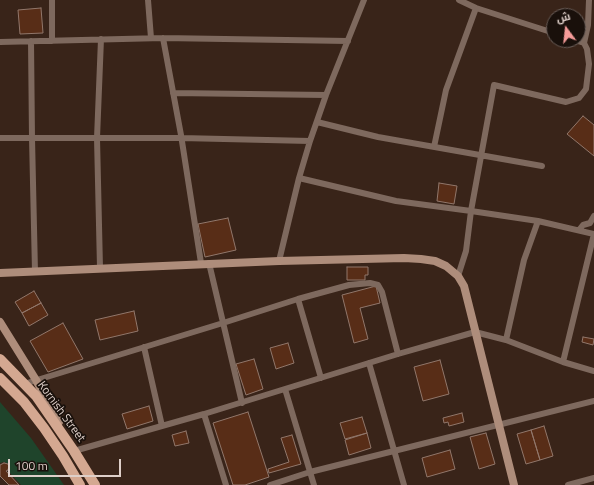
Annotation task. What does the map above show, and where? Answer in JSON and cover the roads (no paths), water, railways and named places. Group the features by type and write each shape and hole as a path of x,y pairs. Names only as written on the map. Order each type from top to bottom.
{"main road":[{"name":"Kornish Street","path":"0,359 36,396 74,451 95,485"},
{"name":"Kornish Street","path":"0,378 24,402 44,428 80,485"}],"street":[{"path":"52,0 52,41"},
{"path":"148,0 152,38"},
{"path":"279,261 299,178 310,141 326,95 364,0"},
{"path":"459,0 476,8 546,30"},
{"path":"586,34 588,25 589,0"},
{"path":"434,147 446,90 476,8"},
{"path":"0,42 152,38 348,41"},
{"path":"163,38 205,263 242,402"},
{"path":"100,268 97,138 101,39"},
{"path":"31,41 35,272"},
{"path":"458,276 466,251 471,211 494,85 566,102 579,98 586,89 589,64 586,47"},
{"path":"173,93 326,95"},
{"path":"317,122 378,137 542,166"},
{"path":"0,138 181,138 310,141"},
{"path":"299,178 396,201 538,221 594,234 563,362"},
{"path":"579,230 583,225 590,222 594,216"},
{"path":"506,340 524,260 538,221"},
{"path":"1,274 205,263 404,258 435,261 446,266 458,276 464,286 514,485"},
{"path":"24,384 298,299 349,285 370,283 378,285 382,292 398,354"},
{"path":"298,299 321,378"},
{"path":"0,322 36,380 74,451 204,414 368,363 475,332 506,340 563,362 594,371"},
{"path":"144,347 162,426"},
{"path":"368,363 404,485"},
{"path":"285,389 314,485"},
{"path":"270,485 310,472 594,401"},
{"path":"204,414 226,485"},
{"path":"568,485 594,478"}]}
